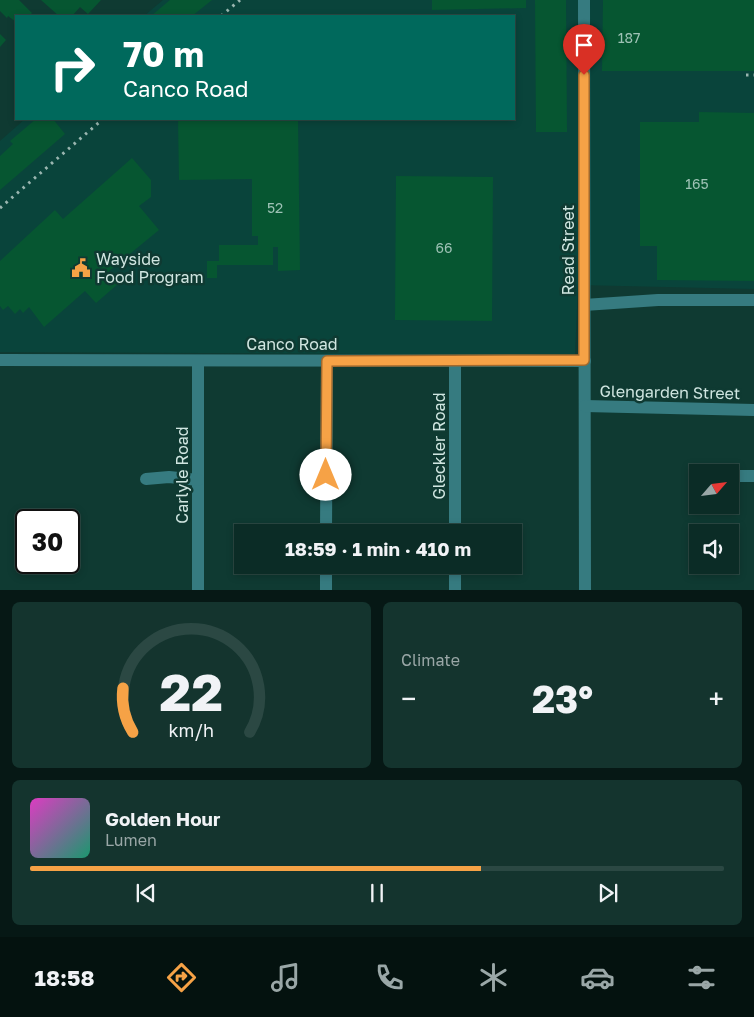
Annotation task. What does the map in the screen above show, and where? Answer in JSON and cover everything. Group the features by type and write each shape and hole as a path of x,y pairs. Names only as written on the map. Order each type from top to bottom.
{"street":[{"name":"Read Street","path":"584,0 585,590"},
{"path":"584,305 658,300 754,300"},
{"name":"Canco Road","path":"0,360 584,360"},
{"name":"Carlyle Road","path":"198,361 198,590"},
{"path":"326,524 327,361"},
{"name":"Gleckler Road","path":"455,361 455,524"},
{"name":"Glengarden Street","path":"585,406 754,410"},
{"path":"739,476 754,476"},
{"path":"146,479 169,477 198,480"},
{"path":"326,574 326,590"},
{"path":"455,574 455,590"}],"shaded area":[{"path":"163,0 754,0 754,289 578,285 575,355 0,352 0,141 24,120 515,120 515,15 145,15"}],"building":[{"path":"0,0 19,0 32,13 30,15 15,15 15,21 8,16 7,18 0,11"},
{"path":"41,0 101,0 88,14 80,7 73,15 58,15"},
{"path":"170,0 212,0 193,15 152,15"},
{"path":"432,0 526,0 526,8 432,10"},
{"path":"535,0 566,0 567,132 536,132"},
{"path":"603,0 754,0 754,71 602,71"},
{"path":"0,34 6,40 0,47"},
{"path":"699,112 754,113 754,281 657,280 657,246 640,246 640,122 699,122"},
{"path":"35,120 54,120 65,134 0,190 0,156 13,144 10,141"},
{"path":"178,120 298,120 300,270 278,271 278,247 273,247 273,265 217,265 217,278 207,278 207,261 219,261 219,245 258,245 258,236 252,236 252,179 179,180"},
{"path":"132,158 151,180 151,197 139,206 159,230 109,271 118,284 96,303 85,291 44,327 29,307 23,313 20,309 15,314 8,306 3,310 0,306 0,261 55,210 63,219"},
{"path":"396,176 493,177 492,321 395,320"}],"railway":[{"path":"222,15 240,0"},
{"path":"746,75 754,75"},
{"path":"0,208 102,120"}],"place":[{"name":"Wayside Food Program","path":"81,268"}],"route":[{"path":"326,475 327,361 584,360 584,75"}]}
